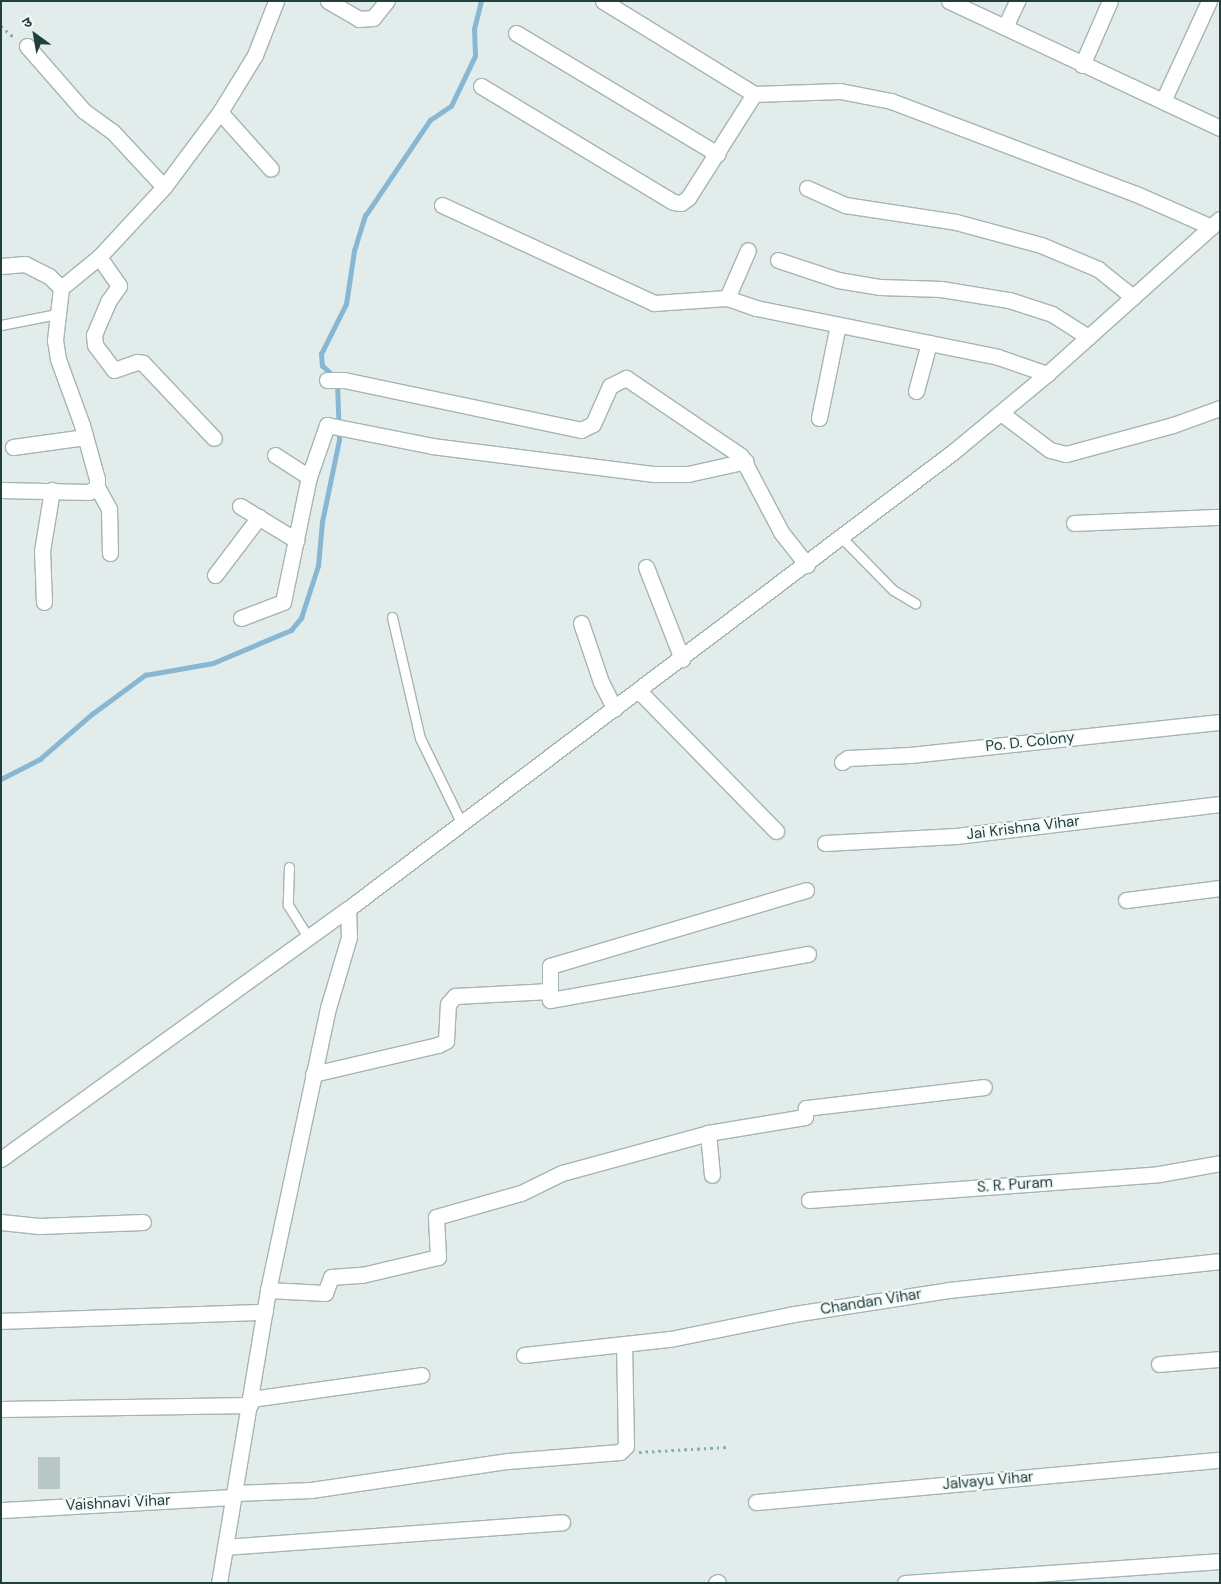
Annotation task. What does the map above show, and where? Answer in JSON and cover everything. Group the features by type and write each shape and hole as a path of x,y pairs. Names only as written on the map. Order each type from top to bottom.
{"street":[{"path":"110,553 109,509 96,487 97,478 85,437 58,359 57,314 61,288 99,257 164,187 220,112 255,55 276,1"},
{"path":"328,1 359,19 373,18 387,1"},
{"path":"1,1159 462,824 842,538 1001,413 1216,223 891,101 840,91 754,94 603,1"},
{"path":"949,1 1082,65 1220,128"},
{"path":"1005,28 1017,1"},
{"path":"1082,65 1110,1"},
{"path":"1163,101 1209,1"},
{"path":"516,33 717,154"},
{"path":"27,46 84,110 112,131 164,187"},
{"path":"481,86 674,202 681,202 688,198 754,94"},
{"path":"220,112 271,169"},
{"path":"807,188 845,204 956,222 1041,245 1098,269 1133,297"},
{"path":"442,205 654,303 727,298 756,308 998,357 1047,374"},
{"path":"727,298 748,250"},
{"path":"99,257 119,286 108,302 94,335 95,345 110,367 118,370 137,362 143,363 214,438"},
{"path":"778,260 838,280 880,287 941,289 1009,300 1052,314 1088,337"},
{"path":"1,266 25,264 49,276 61,288"},
{"path":"819,418 838,325"},
{"path":"916,391 929,343"},
{"path":"327,380 344,380 582,430 593,424 610,386 626,378 746,461 781,532 806,565"},
{"path":"1001,413 1050,450 1066,454 1173,425 1220,408"},
{"path":"241,618 283,602 308,477 327,425 432,446 654,474 688,474 746,461"},
{"path":"13,447 85,437"},
{"path":"275,456 308,477"},
{"path":"1,490 89,492 96,487"},
{"path":"44,602 42,551 52,490"},
{"path":"240,506 296,540"},
{"path":"215,574 259,517"},
{"path":"1074,523 1220,518"},
{"path":"646,566 682,659"},
{"path":"581,623 601,682 615,709"},
{"path":"639,691 776,831"},
{"name":"Po. D. Colony","path":"842,762 848,758 910,755 1220,722"},
{"name":"Jai Krishna Vihar","path":"825,842 956,836 1220,804"},
{"path":"1126,900 1220,888"},
{"path":"806,890 550,966 550,1000 808,954"},
{"path":"219,1583 268,1290 328,1008 349,936 348,908"},
{"path":"313,1074 446,1041 448,1004 455,996 550,991"},
{"path":"268,1290 325,1293 330,1277 362,1275 438,1257 436,1218 521,1193 562,1173 708,1133 804,1117 806,1108 984,1087"},
{"path":"708,1133 712,1175"},
{"name":"S. R. Puram","path":"809,1200 1160,1174 1220,1163"},
{"path":"1,1222 39,1226 143,1222"},
{"name":"Chandan Vihar","path":"524,1355 624,1344 949,1290 1220,1261"},
{"path":"1,1321 265,1312"},
{"path":"624,1344 626,1446"},
{"path":"1159,1364 1220,1359"},
{"path":"1,1409 250,1402 421,1375"},
{"name":"Vaishnavi Vihar","path":"1,1510 311,1490 508,1461 620,1452 626,1446"},
{"name":"Jalvayu Vihar","path":"756,1502 1220,1460"},
{"path":"225,1547 562,1522"},
{"path":"905,1583 1220,1561"}],"lane":[{"path":"1,325 57,314"},
{"path":"842,538 892,590 915,603"},
{"path":"392,617 420,738 462,824"},
{"path":"289,867 288,905 308,937"}],"path":[{"path":"1,26 27,46"},
{"path":"626,1446 638,1452 727,1448"}],"building":[{"path":"38,1457 60,1457 60,1489 38,1489"}],"waterway":[{"path":"331,374 322,366 321,354 346,304 354,251 365,216 430,120 451,106 475,56 474,29 481,1"},
{"path":"1,779 40,759 92,714 145,675 213,663 291,630 301,618 318,566 322,522 339,440 337,383"}]}
